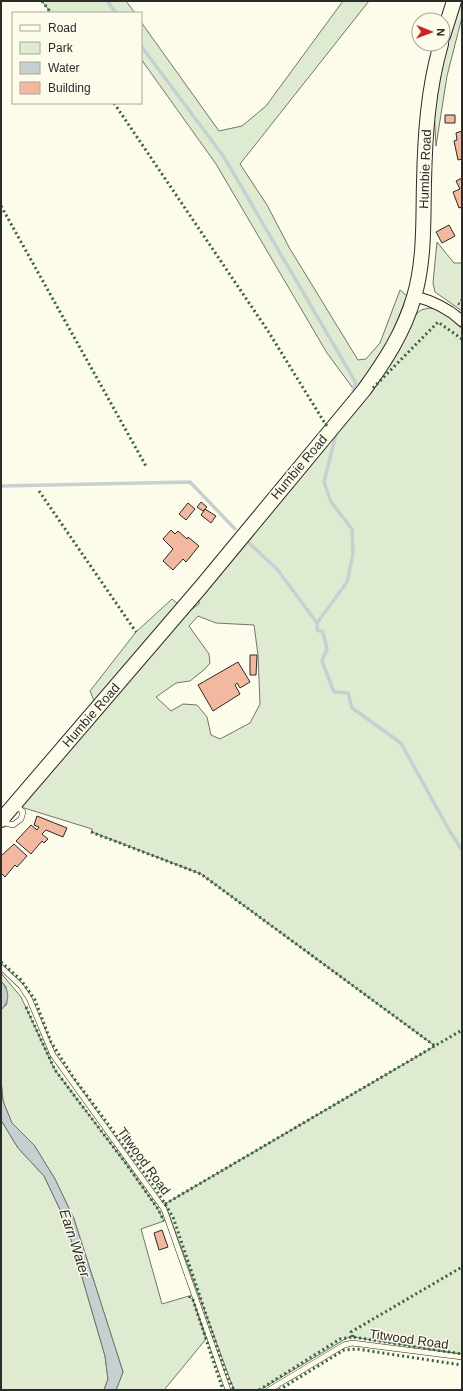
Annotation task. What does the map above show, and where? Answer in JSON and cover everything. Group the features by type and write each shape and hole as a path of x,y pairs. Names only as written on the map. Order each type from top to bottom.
{"street":[{"path":"451,12 454,1"},
{"name":"Humbie Road","path":"1,820 176,617 364,390 388,356 400,335 414,296 420,273 423,238 427,122 430,94 439,52"},
{"path":"414,296 440,305 462,321"}],"lane":[{"name":"Titwood Road","path":"1,967 21,986 29,998 53,1055 164,1209 173,1230 228,1390"},
{"name":"Titwood Road","path":"269,1390 344,1345 352,1343 462,1357"}],"green space":[{"path":"42,1 126,1 134,12 50,12"},
{"path":"343,1 369,1 240,164 267,205 290,249 358,360 366,359 380,343 400,290 407,296 386,346 372,369 355,391 327,353 216,164 142,60 142,23 219,131 242,126 266,106"},
{"path":"460,1 462,1 462,17 447,76 436,146 434,110 441,62 444,52 451,52 451,30"},
{"path":"437,242 454,263 462,263 462,311 435,292 433,283"},
{"path":"429,308 439,310 462,329 462,1354 353,1337 352,1335 260,1390 234,1390 165,1204 435,1046 201,874 92,832 92,829 21,807 181,617 199,604 199,594 391,364 411,327 415,315 421,310","holes":["198,616 216,623 254,625 258,655 260,704 250,723 220,739 211,735 207,717 197,705 183,704 171,711 156,697 176,683 190,681 210,663 209,654 189,626"]},
{"path":"172,599 178,604 95,703 90,691 136,632"},
{"path":"1,973 21,997 55,1070 127,1165 158,1209 164,1221 141,1229 162,1304 189,1296 193,1300 206,1339 164,1390 116,1390 123,1372 74,1219 55,1179 34,1145 12,1124 3,1101 1,1080 1,1010 7,1004 6,987 1,981"},
{"path":"1,1120 18,1148 44,1176 66,1222 105,1356 108,1379 104,1390 1,1390"}],"water":[{"path":"1,981 6,988 8,996 4,1007 1,1010"},
{"name":"Earn Water","path":"1,1080 3,1101 12,1123 34,1145 55,1179 74,1219 123,1372 116,1390 104,1390 108,1379 105,1356 66,1222 44,1176 18,1148 1,1120"}],"building":[{"path":"445,115 455,115 455,123 445,123"},
{"path":"462,131 462,159 458,160 454,141 457,140 456,133"},
{"path":"462,178 462,207 459,208 453,192 460,189 456,181"},
{"path":"449,225 455,236 442,243 436,232"},
{"path":"201,502 207,507 203,511 197,507"},
{"path":"188,503 195,509 186,520 179,514"},
{"path":"205,509 216,516 211,523 201,515"},
{"path":"171,530 175,534 178,531 187,539 188,537 199,546 186,562 183,559 173,570 163,561 173,549 163,539"},
{"path":"250,655 257,655 256,675 250,675"},
{"path":"238,662 250,682 240,688 237,683 235,685 240,694 213,711 198,685"},
{"path":"37,816 67,828 63,837 46,830 42,834 48,839 44,843 42,841 31,854 16,841 31,825 37,830 39,827 34,825"},
{"path":"14,844 27,856 17,867 15,865 5,877 1,873 1,856"},
{"path":"162,1230 168,1247 159,1250 154,1233"}],"waterway":[{"path":"107,1 115,12"},
{"path":"142,47 224,157 356,383 353,390"},
{"path":"336,434 324,482 331,502 352,529 353,554 347,582 317,623 317,630 323,632 327,649 322,661 334,692 348,693 352,708 401,743 449,830 462,850"},
{"path":"1,486 190,482 235,529"},
{"path":"247,541 277,569 317,623"}],"hedge":[{"path":"42,1 50,12"},
{"path":"115,104 268,331 326,425 327,423"},
{"path":"1,206 147,468"},
{"path":"373,388 438,322 462,339"},
{"path":"39,491 136,632"},
{"path":"91,832 201,874 435,1046"},
{"path":"1,962 21,980 35,1000 51,1042 73,1077 154,1186 173,1217 227,1376 234,1390"},
{"path":"26,1007 55,1070 127,1165 158,1209 164,1221"},
{"path":"165,1204 462,1030"},
{"path":"353,1337 351,1332 462,1267"},
{"path":"189,1296 193,1300 223,1390"},
{"path":"259,1390 340,1339 353,1337 462,1354"},
{"path":"279,1390 344,1350 357,1349 462,1365"}]}
